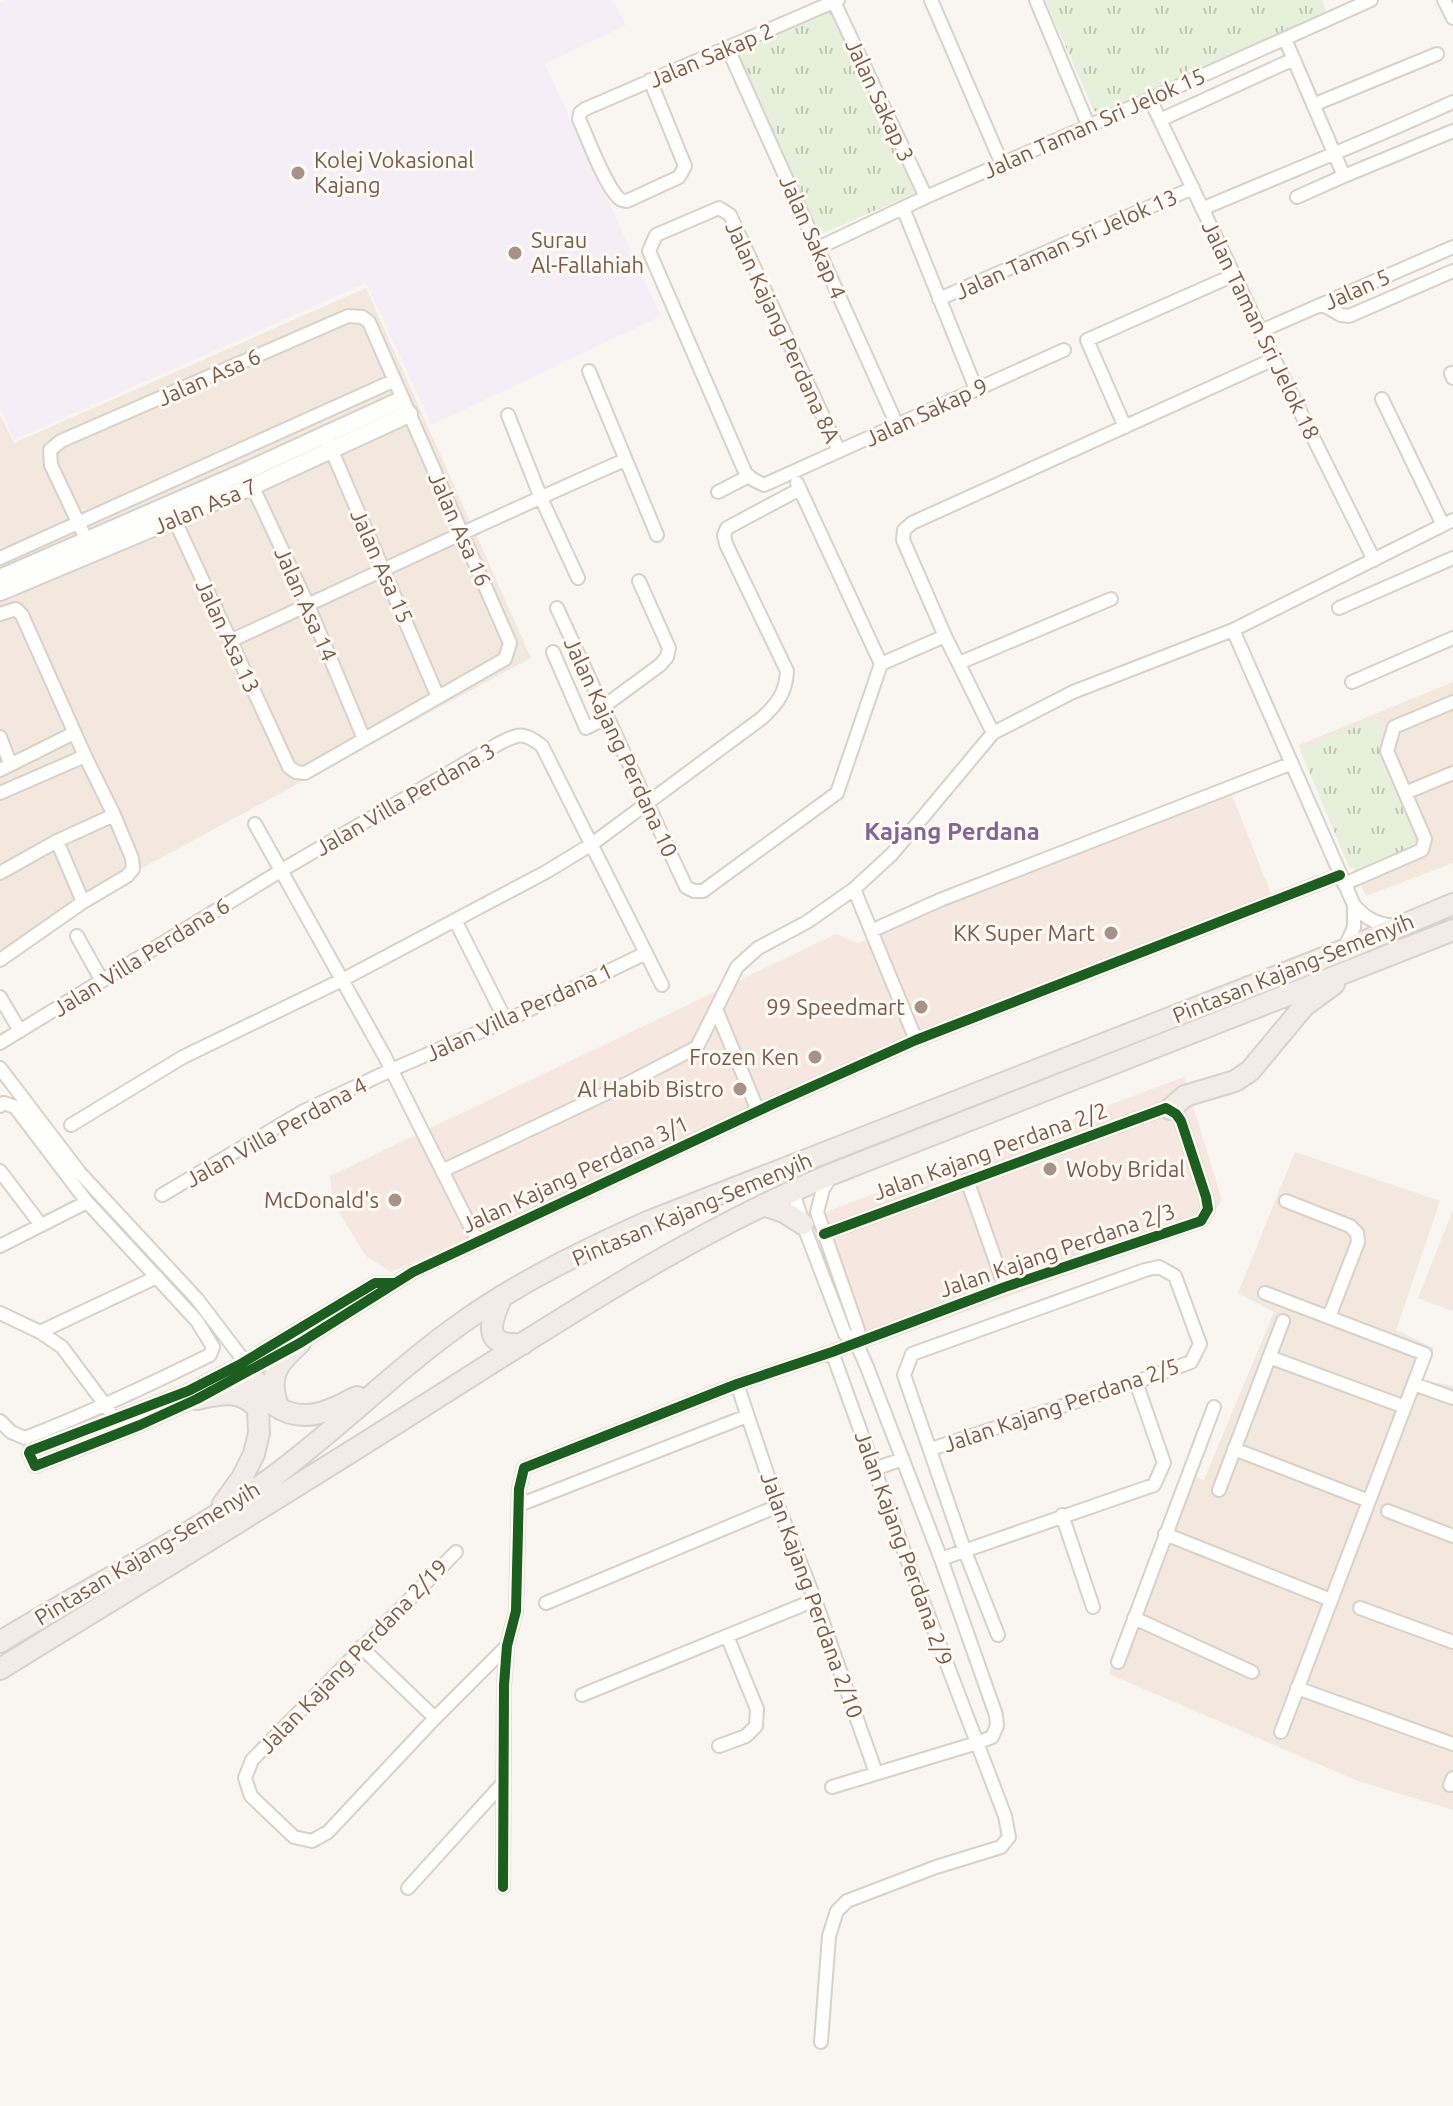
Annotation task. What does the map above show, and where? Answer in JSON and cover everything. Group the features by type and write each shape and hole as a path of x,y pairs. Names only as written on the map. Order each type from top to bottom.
{"highway":[{"name":"Pintasan Kajang-Semenyih","path":"0,1642 222,1512 306,1451 462,1322 502,1296 589,1249 650,1221 1344,950 1453,904"},
{"name":"Pintasan Kajang-Semenyih","path":"0,1669 661,1260 763,1205 832,1174 1453,930"},
{"path":"1170,1109 1185,1096 1235,1081 1250,1071 1304,1006 1349,971"},
{"path":"763,1205 784,1212 803,1224"},
{"path":"502,1296 493,1318 492,1332 502,1342 523,1344"},
{"path":"222,1512 223,1504 242,1478 254,1454 273,1391 274,1375 281,1360 300,1343"},
{"path":"244,1367 268,1408"},
{"path":"197,1399 234,1394 268,1408 312,1415 335,1408 354,1397 369,1397"}],"street":[{"path":"931,0 1002,164"},
{"path":"1036,0 1089,127"},
{"path":"1330,0 1337,15"},
{"name":"Jalan Taman Sri Jelok 15","path":"818,248 1371,0"},
{"path":"1444,0 1453,18"},
{"name":"Jalan Sakap 2","path":"650,80 685,166 679,177 627,201 620,200 599,163 579,119 580,113 650,80 836,1"},
{"name":"Jalan Sakap 3","path":"836,1 926,197"},
{"path":"1285,39 1344,176"},
{"name":"Jalan Sakap 4","path":"728,49 897,425"},
{"path":"1313,105 1437,54"},
{"path":"1160,120 1294,59"},
{"name":"Jalan Taman Sri Jelok 18","path":"1150,99 1374,560"},
{"path":"1202,209 1453,102"},
{"path":"1297,197 1453,131"},
{"name":"Jalan Taman Sri Jelok 13","path":"939,299 1193,188"},
{"name":"Jalan Kajang Perdana 8A","path":"748,475 649,251 656,235 719,208 730,215 839,451"},
{"path":"903,208 976,389"},
{"name":"Jalan 5","path":"1261,331 1453,247"},
{"path":"1323,305 1349,316 1453,271"},
{"path":"1125,427 1087,340 1234,275"},
{"name":"Jalan Asa 6","path":"77,523 51,465 50,450 61,441 348,316 362,317 369,322"},
{"name":"Jalan Asa 16","path":"369,322 510,643 505,659 438,697"},
{"name":"Jalan Sakap 9","path":"748,475 764,485 1064,350"},
{"path":"993,733 945,636 903,540 904,530 912,523 1274,359"},
{"path":"589,371 657,535"},
{"name":"Jalan Asa 7","path":"0,558 393,381"},
{"path":"444,1170 697,1047 737,967 758,948 807,922 854,889 892,854 993,733 1073,692 1233,630 1448,523 1382,399"},
{"name":"Jalan Asa 7","path":"3,584 249,479 405,407"},
{"path":"508,415 541,498 578,578"},
{"name":"Jalan Asa 15","path":"328,443 438,697"},
{"path":"230,641 625,460"},
{"path":"792,472 881,664 945,636"},
{"path":"718,492 748,475"},
{"name":"Jalan Asa 14","path":"249,479 308,605 364,739"},
{"path":"71,1125 183,1057 342,980 546,872 647,805 762,718 780,701 787,671 724,535 727,528 800,489"},
{"name":"Jalan Asa 7","path":"3,584 87,541 171,512"},
{"name":"Jalan Asa 13","path":"171,512 289,767 305,773 364,739"},
{"path":"77,523 87,541"},
{"path":"1339,608 1453,558"},
{"path":"553,652 586,728 667,657 669,648 639,581"},
{"path":"959,663 1111,599"},
{"name":"Jalan Kajang Perdana 10","path":"557,608 686,887 694,891 703,891 837,793 881,664"},
{"path":"0,614 16,609 22,615 114,815 132,858 133,869 0,960"},
{"path":"1233,630 1354,905 1372,922 1400,926"},
{"path":"1352,682 1453,638"},
{"path":"364,739 438,697"},
{"path":"1453,702 1394,727 1387,751 1405,793 1453,773"},
{"path":"0,737 5,766 74,733"},
{"name":"Jalan Villa Perdana 3","path":"282,870 515,736 530,736 542,746 592,844"},
{"path":"0,793 85,756"},
{"path":"871,931 940,900 1290,764"},
{"name":"Jalan Kajang Perdana 3/1","path":"394,1283 916,1040 1422,850 1425,839 1405,793"},
{"path":"0,873 57,841 114,815"},
{"path":"255,824 391,1070 478,1242"},
{"path":"57,841 83,902"},
{"path":"592,844 662,985"},
{"name":"Jalan Villa Perdana 6","path":"0,1043 282,870"},
{"path":"854,889 916,1040"},
{"path":"1344,950 1354,927 1354,905"},
{"path":"455,920 506,1021"},
{"path":"77,936 102,981"},
{"name":"Jalan Villa Perdana 1","path":"391,1070 506,1021 646,953"},
{"path":"0,997 20,1031"},
{"path":"716,1009 758,1111"},
{"path":"0,1068 80,1173 197,1299 234,1348 244,1367"},
{"name":"Jalan Villa Perdana 4","path":"162,1195 304,1111 391,1070"},
{"path":"0,1106 4,1103 15,1107 87,1202 197,1321 213,1347 210,1355 106,1405 25,1438 11,1432 0,1421"},
{"name":"Jalan Kajang Perdana 2/2","path":"824,1234 1170,1109"},
{"name":"Jalan Kajang Perdana 2/3","path":"519,1505 524,1468 737,1384 1005,1287 1201,1221 1208,1209 1206,1197 1181,1121 1170,1109"},
{"path":"0,1171 41,1225"},
{"path":"832,1174 823,1189 817,1212 858,1330 856,1342 941,1559 996,1715 997,1726 992,1737 977,1743 832,1787"},
{"path":"967,1180 1005,1287"},
{"path":"793,1191 845,1334 856,1342"},
{"path":"1286,1201 1350,1226 1357,1233 1358,1242 1329,1317"},
{"path":"0,1246 87,1202"},
{"name":"Jalan Kajang Perdana 2/5","path":"1159,1267 1175,1276 1200,1344 1191,1362 931,1449 904,1375 912,1354 1145,1270 1159,1267"},
{"path":"40,1332 157,1277"},
{"path":"394,1283 300,1343 244,1367 188,1391 30,1451 35,1466 197,1399 244,1367 375,1283 394,1283"},
{"path":"1265,1293 1425,1354 1281,1732"},
{"path":"0,1313 40,1332 62,1347 114,1420 129,1427 140,1425"},
{"path":"1219,1490 1283,1321"},
{"name":"Jalan Kajang Perdana 2/9","path":"821,2042 829,1936 837,1911 847,1901 936,1867 1001,1847 1009,1837 1005,1816 832,1352"},
{"path":"1269,1357 1405,1407"},
{"path":"941,1559 1154,1485 1164,1463 1136,1382"},
{"name":"Jalan Kajang Perdana 2/10","path":"737,1384 778,1506 876,1773"},
{"path":"1414,1384 1453,1398"},
{"path":"1118,1662 1214,1407"},
{"path":"503,1887 504,1685 507,1646 516,1611 519,1505 747,1416"},
{"path":"100,1440 110,1431 114,1420"},
{"path":"931,1449 964,1549 998,1635"},
{"path":"1234,1449 1369,1501"},
{"path":"874,1469 903,1459"},
{"path":"546,1603 778,1506"},
{"path":"1388,1511 1453,1536"},
{"path":"1062,1515 1093,1607"},
{"path":"1165,1534 1331,1600"},
{"name":"Jalan Kajang Perdana 2/19","path":"435,1718 328,1832 312,1841 294,1837 251,1796 245,1778 252,1760 456,1552"},
{"path":"582,1695 815,1600"},
{"path":"1360,1608 1453,1642"},
{"path":"1134,1618 1252,1672"},
{"path":"719,1746 746,1736 756,1726 757,1709 727,1636"},
{"path":"361,1647 435,1718 507,1646"},
{"path":"1297,1688 1453,1744"},
{"path":"408,1888 503,1783"}],"shaded area":[{"name":"Kolej Vokasional Kajang","path":"6,0 613,0 626,25 545,64 661,316 432,425 366,283 14,440 0,408 0,3"},
{"path":"366,288 531,658 140,869 0,959 0,415 14,443"},
{"path":"1453,682 1453,863 1366,896 1299,745"},
{"path":"1231,793 1272,896 907,1038 391,1272 366,1256 333,1203 330,1176 836,934 858,943 937,908"},
{"path":"1184,1077 1222,1200 1205,1225 879,1343 863,1327 826,1212"},
{"path":"1295,1152 1440,1201 1396,1330 1434,1348 1423,1380 1453,1386 1453,1810 1358,1781 1109,1674 1186,1474 1204,1480 1274,1312 1238,1293"},
{"path":"1453,1210 1453,1311 1418,1298"}],"green space":[{"path":"1045,0 1322,0 1326,13 1102,113 1094,111"},
{"path":"830,9 915,193 819,235 735,52"},
{"path":"1378,718 1383,729 1378,747 1415,840 1413,849 1363,872 1349,867 1300,750"}],"cycle path":[{"path":"394,1283 375,1283 239,1365 188,1391 30,1451 35,1466 197,1399 300,1343 413,1272 773,1104 916,1040 1340,875"},
{"path":"503,1887 504,1685 507,1646 516,1611 519,1489 524,1468 737,1384 1005,1287 1201,1221 1208,1209 1181,1121 1166,1108 824,1234"}],"place":[{"name":"Kolej Vokasional Kajang","path":"298,173"},
{"name":"Surau Al-Fallahiah","path":"515,253"},
{"name":"KK Super Mart","path":"1111,933"},
{"name":"99 Speedmart","path":"921,1007"},
{"name":"Frozen Ken","path":"815,1057"},
{"name":"Al Habib Bistro","path":"740,1089"},
{"name":"Woby Bridal","path":"1050,1169"},
{"name":"McDonald's","path":"395,1200"}],"district":[{"name":"Kajang Perdana","path":"952,832"}]}
